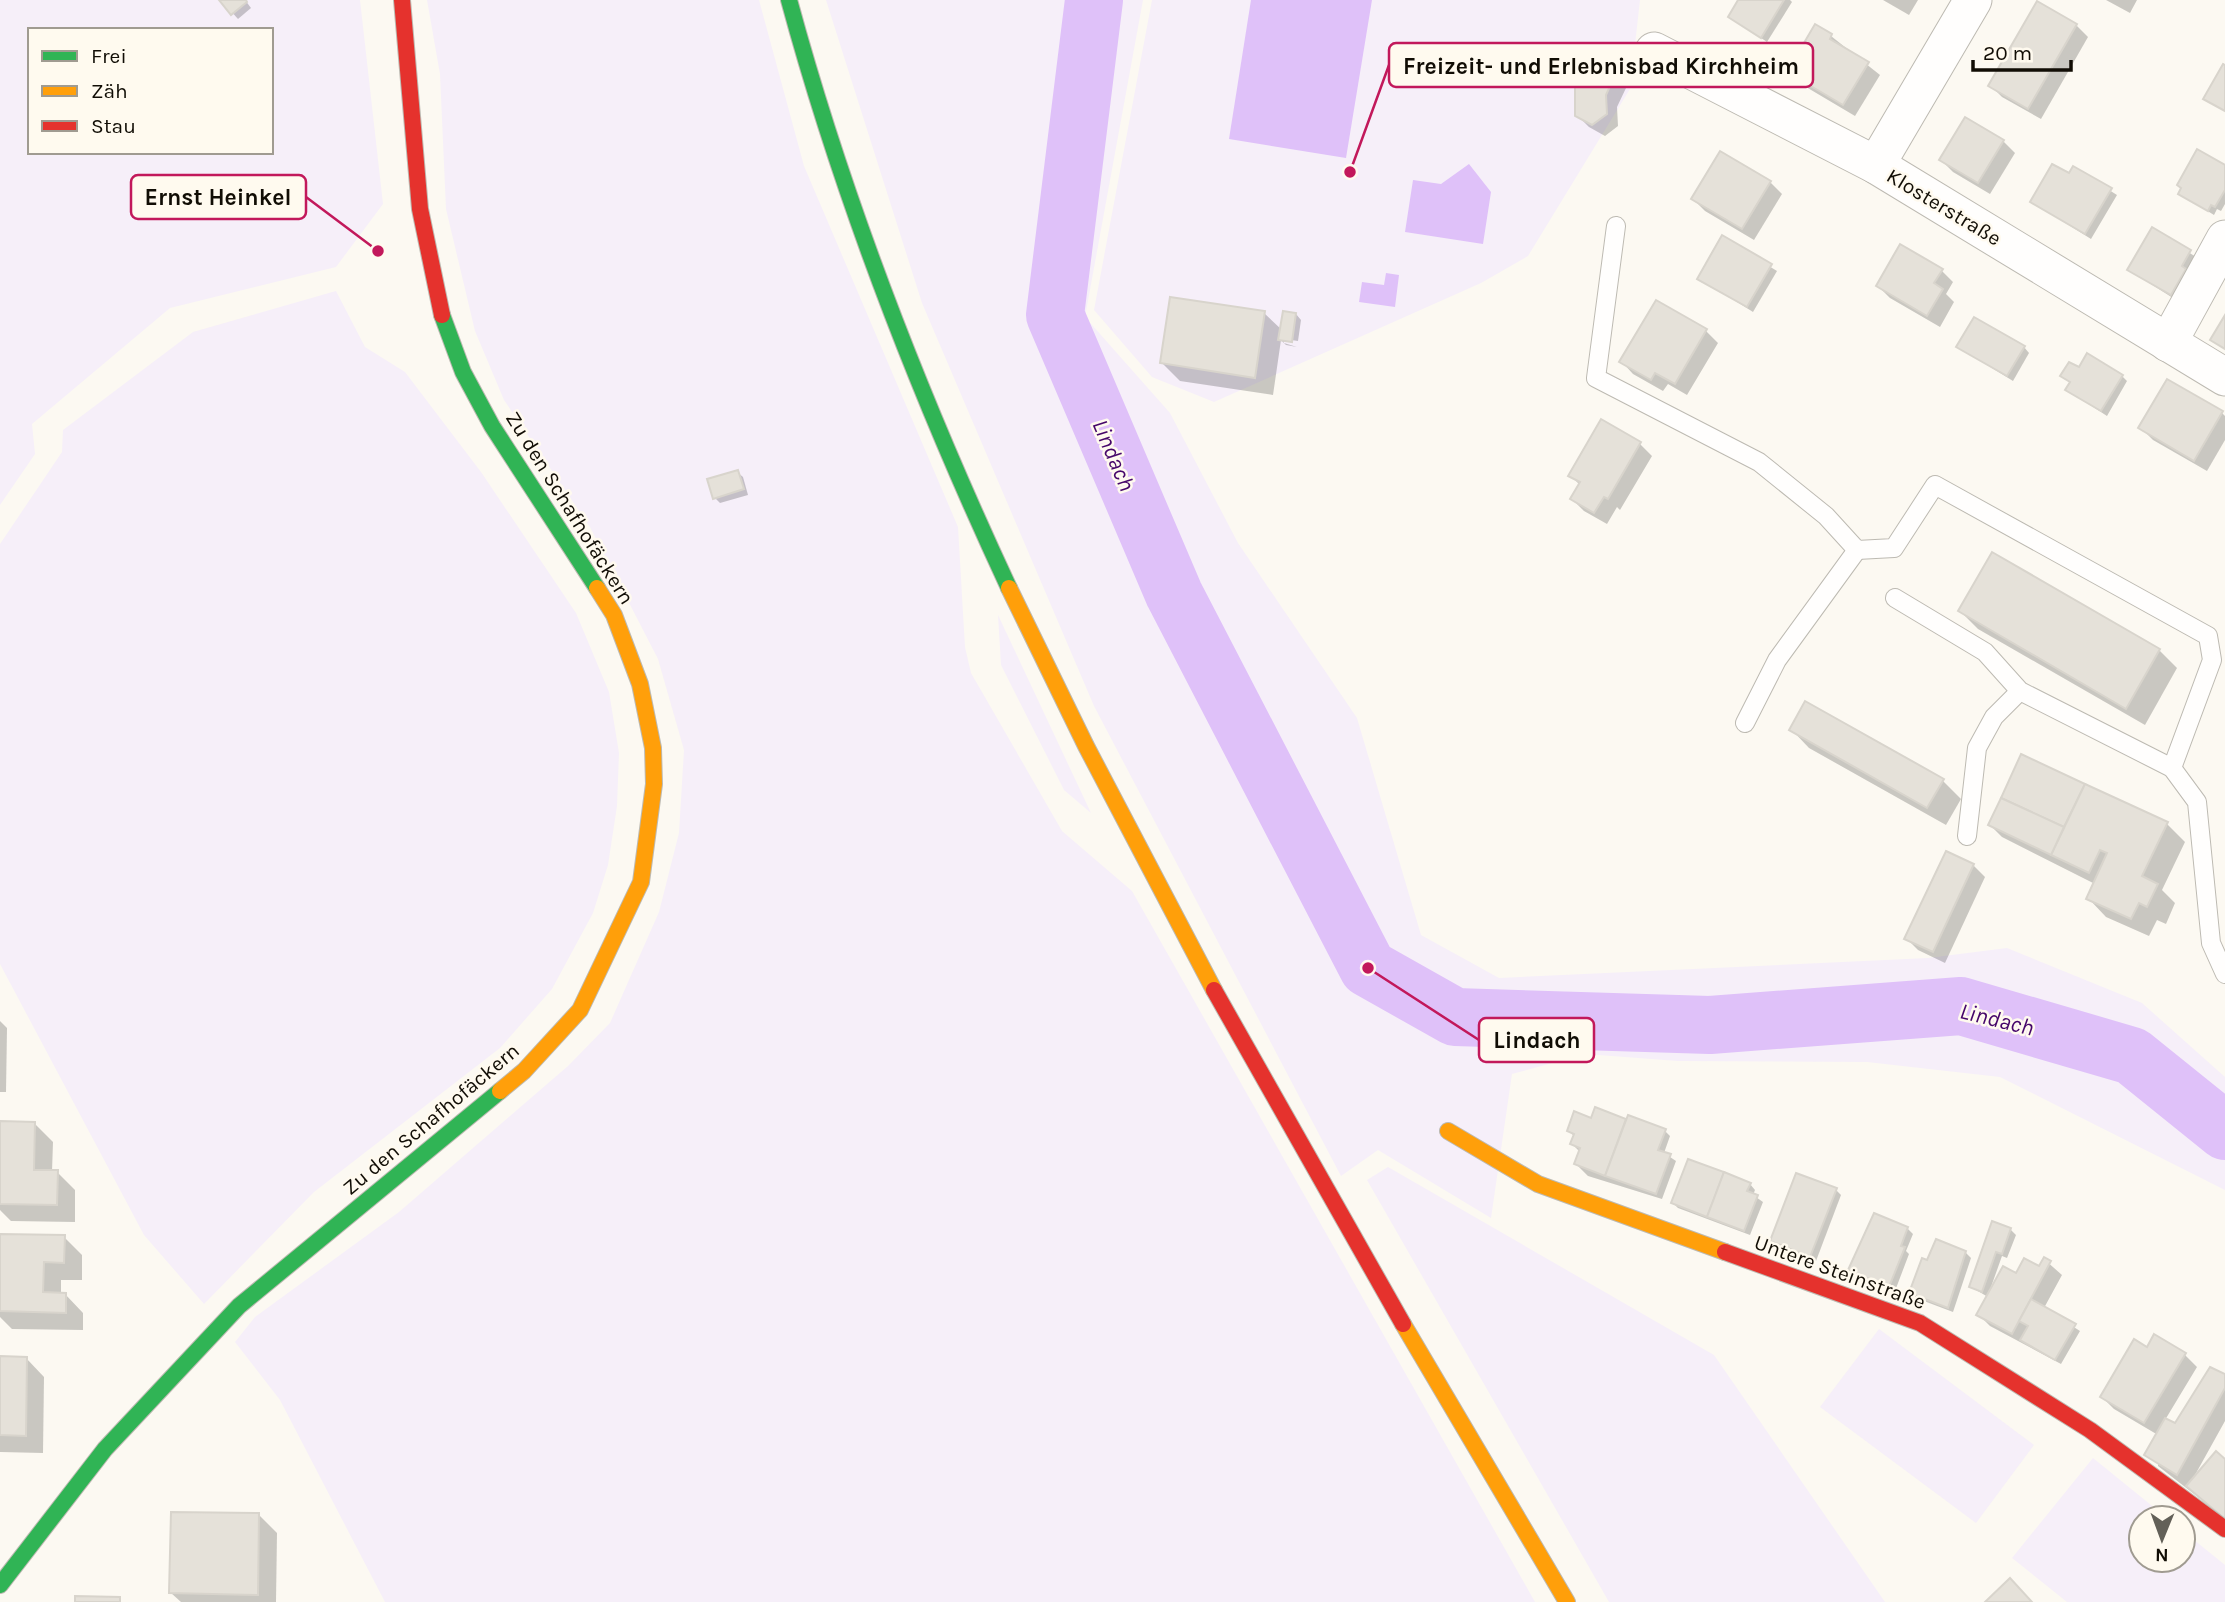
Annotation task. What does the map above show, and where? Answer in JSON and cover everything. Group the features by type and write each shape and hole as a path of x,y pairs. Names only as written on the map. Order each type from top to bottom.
{"street":[{"name":"Zu den Schafhofäckern","path":"0,1585 105,1449 239,1306 533,1061 580,1010 641,882 654,784 653,748 640,684 614,615 555,519 492,426 463,372 439,307 420,209 401,0"},
{"path":"789,0 865,245 961,484 1072,721 1143,862 1302,1146 1567,1602"},
{"path":"1876,165 1973,0"},
{"name":"Klosterstraße","path":"1654,51 1876,165 2225,377"},
{"path":"2168,344 2225,239"},
{"name":"Untere Steinstraße","path":"1448,1131 1538,1184 1920,1323 2090,1430 2225,1530"}],"lane":[{"path":"1616,226 1597,378 1759,462 1826,516 1857,550"},
{"path":"1857,550 1894,548 1935,485 2208,636 2212,660 2172,768"},
{"path":"1745,723 1777,660 1857,550"},
{"path":"1895,598 1984,652 2020,691 2172,768 2197,802 2211,943 2225,974"},
{"path":"1967,836 1977,748 1994,717 2020,691"}],"shaded area":[{"path":"0,0 360,0 383,204 336,267 170,308 32,424 35,454 0,505"},
{"path":"427,0 759,0 804,166 958,527 965,647 971,673 1062,831 1132,891 1535,1602 385,1602 280,1400 235,1342 255,1317 399,1212 568,1066 610,1023 659,912 679,833 684,750 658,659 590,527 504,400 475,331 446,209 440,74"},
{"path":"826,0 1143,0 1085,317 1170,413 1238,543 1357,718 1421,935 1499,978 1928,958 2007,948 2142,1003 2225,1077 2225,1190 2000,1077 1867,1062 1678,1061 1585,1054 1512,1074 1491,1218 1378,1150 1341,1176 1094,706 922,303"},
{"path":"1152,0 1640,0 1630,89 1528,256 1481,283 1214,402 1152,377 1094,310"},
{"path":"1251,0 1372,0 1346,158 1229,139"},
{"path":"1469,164 1491,192 1483,244 1405,232 1413,180 1441,184"},
{"path":"1386,273 1399,275 1395,307 1359,302 1362,282 1384,285"},
{"path":"336,291 365,347 405,372 481,472 576,613 609,692 619,753 617,806 608,865 593,913 552,989 500,1048 314,1192 204,1304 144,1235 0,964 0,544 62,452 63,430 193,332"},
{"path":"998,615 1091,813 1064,790 1001,665"},
{"path":"1388,1167 1714,1355 1885,1602 1609,1602 1367,1180"},
{"path":"1879,1329 2034,1445 1976,1523 1820,1407"},
{"path":"2093,1458 2150,1504 2127,1504 2127,1574 2197,1574 2197,1542 2225,1565 2225,1602 2067,1602 2012,1558"}],"building":[{"path":"219,0 246,0 247,2 231,15"},
{"path":"1738,0 1784,0 1761,38 1728,17"},
{"path":"2037,1 2077,24 2028,109 1988,86"},
{"path":"1815,24 1832,34 1830,39 1869,62 1843,105 1787,72"},
{"path":"1607,60 1615,75 1606,95 1607,114 1592,125 1575,116 1575,84 1588,61"},
{"path":"2223,64 2225,65 2225,111 2203,99"},
{"path":"1965,117 2004,140 1978,183 1939,160"},
{"path":"2197,149 2225,165 2225,190 2215,207 2211,205 2208,211 2178,194 2181,188 2177,185"},
{"path":"1720,151 1771,181 1742,229 1691,199"},
{"path":"2052,164 2069,173 2073,166 2112,188 2085,234 2030,202"},
{"path":"2152,227 2191,250 2182,266 2186,269 2171,295 2127,270"},
{"path":"1722,235 1772,264 1747,307 1697,279"},
{"path":"1900,244 1943,269 1934,283 1943,289 1927,316 1876,286"},
{"path":"1170,297 1265,311 1255,378 1160,363"},
{"path":"1656,300 1707,329 1675,384 1655,373 1651,380 1619,362"},
{"path":"1283,311 1296,313 1292,342 1278,340"},
{"path":"2225,315 2225,349 2210,340"},
{"path":"1974,317 2025,346 2007,376 1956,347"},
{"path":"2087,353 2123,375 2101,411 2065,390 2070,382 2060,376 2069,362 2079,367"},
{"path":"2167,379 2223,411 2194,461 2138,428"},
{"path":"1601,419 1641,442 1608,499 1604,497 1594,513 1570,499 1580,482 1568,476"},
{"path":"738,470 744,489 713,499 707,479"},
{"path":"1992,552 2160,649 2126,709 1958,611"},
{"path":"1805,701 1944,779 1927,808 1789,730"},
{"path":"2021,754 2085,784 2064,827 2001,798"},
{"path":"2085,784 2168,822 2142,876 2158,884 2147,907 2139,903 2131,919 2086,899 2107,853 2100,850 2089,873 2051,855"},
{"path":"2001,798 2064,827 2051,855 1988,825"},
{"path":"1946,851 1974,864 1933,952 1904,939"},
{"path":"1595,1107 1626,1119 1605,1176 1574,1164 1580,1148 1570,1144 1574,1134 1567,1131 1574,1111 1591,1118"},
{"path":"1628,1115 1666,1129 1658,1150 1671,1154 1656,1194 1605,1176"},
{"path":"0,1121 35,1122 34,1170 58,1170 57,1205 0,1204"},
{"path":"1688,1159 1724,1172 1707,1217 1671,1203"},
{"path":"1724,1172 1751,1183 1747,1191 1758,1195 1744,1231 1707,1217"},
{"path":"1796,1173 1837,1188 1810,1257 1770,1241"},
{"path":"1874,1213 1908,1227 1901,1246 1905,1247 1889,1287 1848,1270"},
{"path":"1992,1221 2011,1228 2002,1254 1996,1252 1982,1292 1969,1287"},
{"path":"0,1234 65,1235 64,1263 44,1262 43,1292 66,1293 66,1313 0,1311"},
{"path":"1936,1239 1966,1251 1948,1308 1909,1293 1922,1258 1927,1260"},
{"path":"2044,1257 2051,1261 2012,1334 1976,1315 2003,1266 2016,1273 2024,1258 2039,1266"},
{"path":"2031,1299 2076,1324 2055,1360 2020,1340 2028,1326 2019,1321"},
{"path":"2154,1334 2186,1353 2144,1423 2100,1397 2134,1339 2147,1347"},
{"path":"0,1356 27,1357 26,1436 0,1435"},
{"path":"2210,1367 2225,1374 2225,1388 2177,1475 2144,1455 2165,1418 2175,1423"},
{"path":"2216,1451 2225,1459 2225,1519 2186,1486"},
{"path":"171,1512 259,1513 258,1595 169,1593"},
{"path":"2010,1578 2032,1602 1985,1602"},
{"path":"75,1596 120,1597 120,1602 75,1602"}],"waterway":[{"name":"Lindach","path":"1094,0 1055,315 1174,594 1368,968 1455,1017 1710,1025 1961,1006 2132,1056 2225,1131"}],"traffic: fast":[{"path":"789,0 834,151 886,298 945,444 1009,588"},
{"path":"442,315 463,372 492,426 597,588"},
{"path":"0,1585 105,1449 239,1306 500,1091"}],"traffic: slow":[{"path":"500,1091 524,1071 580,1010 641,882 654,784 653,748 640,684 614,615 597,588"},
{"path":"1009,588 1086,746 1214,990"},
{"path":"1448,1131 1538,1184 1725,1252"},
{"path":"1403,1324 1567,1602"}],"traffic: jam":[{"path":"402,0 420,209 442,315"},
{"path":"1214,990 1403,1324"},
{"path":"1725,1252 1920,1323 2090,1430 2225,1529"}],"place":[{"name":"Freizeit- und Erlebnisbad Kirchheim","path":"1350,172"},
{"name":"Ernst Heinkel","path":"378,251"},
{"name":"Lindach","path":"1368,968"}]}
